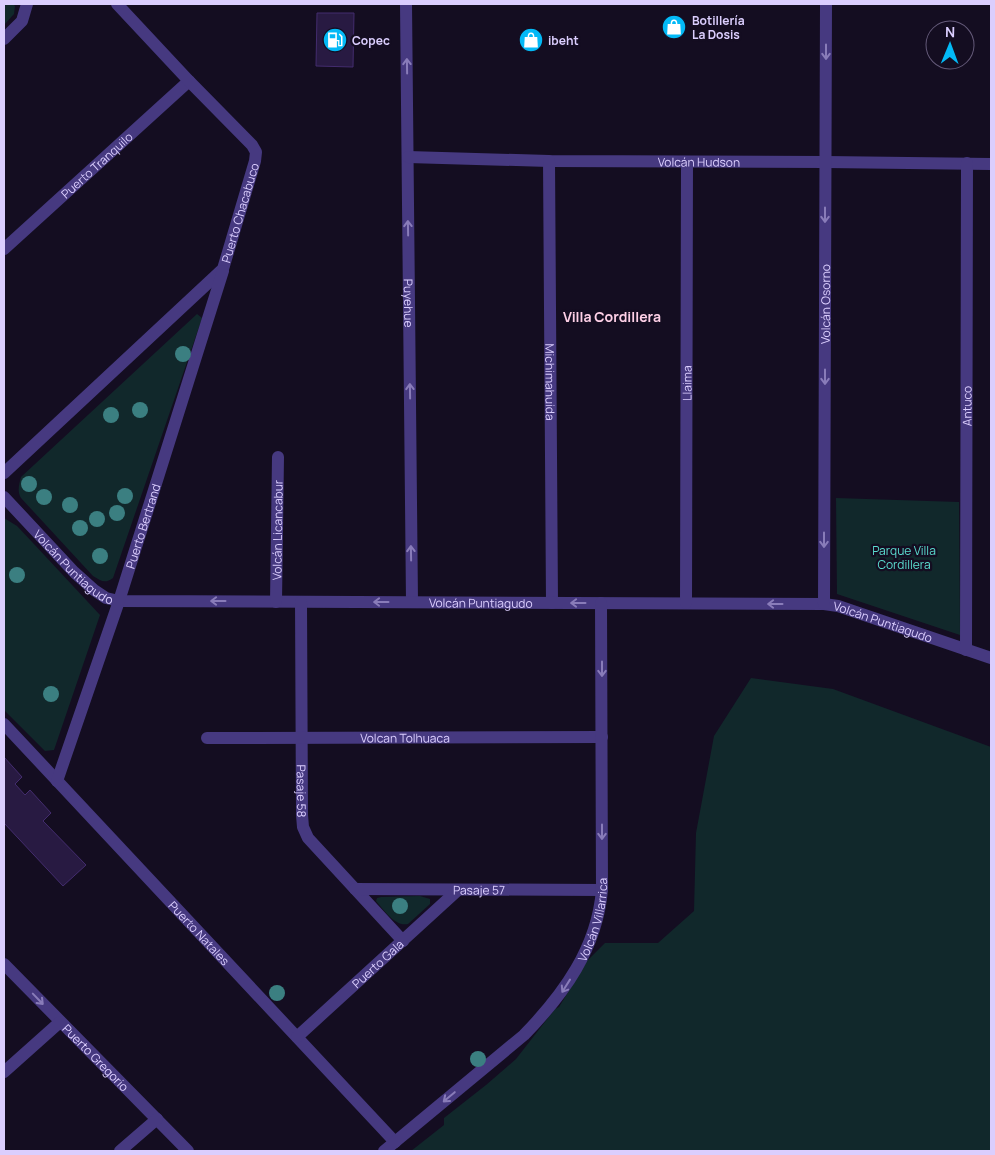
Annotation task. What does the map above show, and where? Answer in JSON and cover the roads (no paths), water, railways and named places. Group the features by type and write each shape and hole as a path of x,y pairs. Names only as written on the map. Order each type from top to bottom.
{"street":[{"path":"4,39 22,21 27,4"},
{"name":"Puerto Chacabuco","path":"4,473 224,269 255,161 256,152 252,145 117,4"},
{"name":"Puyehue","path":"406,4 412,602"},
{"name":"Volcán Osorno","path":"824,604 826,4"},
{"name":"Puerto Tranquilo","path":"4,249 189,81"},
{"name":"Volcán Hudson","path":"408,157 687,163 991,164"},
{"name":"Michimahuida","path":"549,161 552,603"},
{"name":"Llaima","path":"686,603 687,163"},
{"name":"Antuco","path":"966,650 967,163"},
{"name":"Puerto Bertrand","path":"57,781 119,601 224,269"},
{"name":"Volcán Licancabur","path":"276,602 278,457"},
{"name":"Volcán Puntiagudo","path":"4,497 80,578 106,598 119,601 824,604 838,606 991,658"},
{"name":"Pasaje 58","path":"301,602 303,827 308,838 403,941"},
{"name":"Volcán Villarrica","path":"384,1151 524,1034 561,993 587,950 598,921 602,890 601,603"},
{"name":"Puerto Natales","path":"4,724 395,1142"},
{"name":"Volcan Tolhuaca","path":"207,738 602,737"},
{"name":"Pasaje 57","path":"355,889 602,890"},
{"name":"Puerto Gala","path":"297,1038 458,890"},
{"name":"Puerto Gregorio","path":"4,964 188,1151"},
{"path":"4,1072 60,1022"},
{"path":"120,1151 157,1119"}],"place":[{"name":"Botillería La Dosis","path":"674,27"},
{"name":"Copec","path":"335,40"},
{"name":"ibeht","path":"531,40"}],"district":[{"name":"Villa Cordillera","path":"612,316"}],"park label":[{"name":"Parque Villa Cordillera","path":"904,557"}]}
